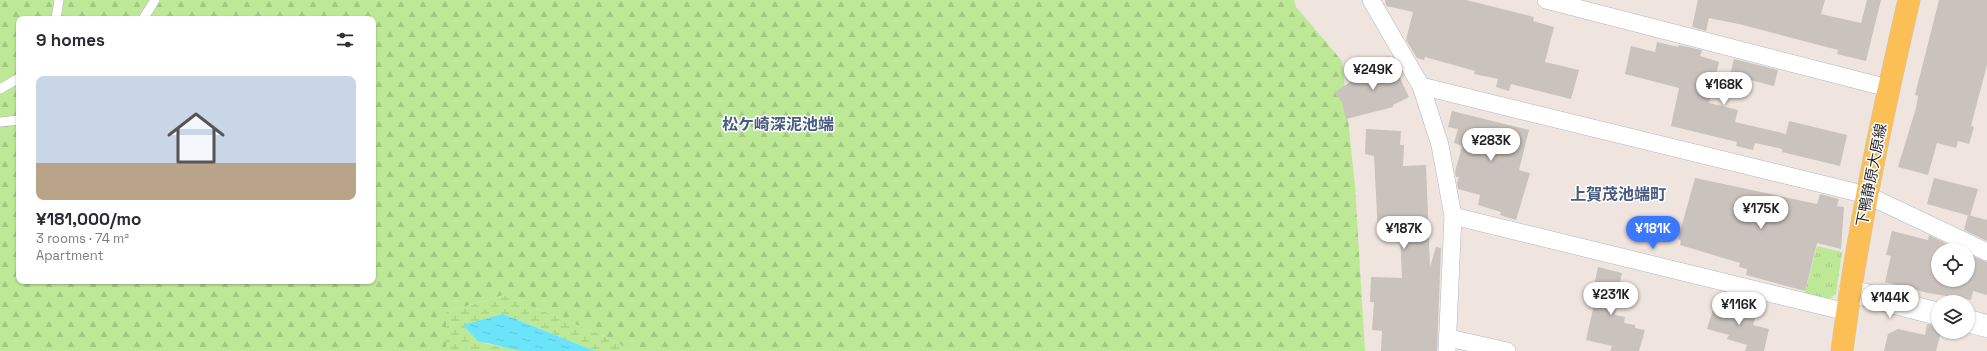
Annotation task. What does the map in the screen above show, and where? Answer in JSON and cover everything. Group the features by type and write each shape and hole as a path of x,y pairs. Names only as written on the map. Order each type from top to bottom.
{"main road":[{"name":"下鴨静原大原線","path":"1842,351 1848,302 1867,195 1888,88 1909,0"}],"street":[{"path":"1371,0 1422,86 1440,145 1453,216 1448,344 1507,351"},
{"path":"1546,0 1888,88"},
{"path":"1422,86 1867,195 1987,252"},
{"path":"1453,216 1848,302 1931,313"},
{"path":"1975,323 1987,326"}],"lane":[{"path":"56,16 59,0"},
{"path":"145,16 155,0"},
{"path":"0,89 16,80"},
{"path":"0,122 16,120"}],"green space":[{"path":"0,0 1294,0 1296,7 1342,61 1355,186 1365,351 631,351 609,338 504,295 446,312 446,351 0,351"},
{"path":"1817,246 1842,252 1836,294 1826,301 1804,295"},
{"path":"504,295 609,338 631,351 595,351 503,314 479,342 522,351 446,351 446,312"}],"water":[{"path":"503,314 595,351 521,351 479,342 463,325"}],"building":[{"path":"1385,0 1466,0 1534,17 1533,21 1554,27 1545,62 1579,70 1571,99 1511,84 1509,91 1496,87 1498,79 1474,74 1475,71 1425,57 1424,60 1417,58 1406,40 1413,12 1386,6"},
{"path":"1698,0 1825,0 1821,14 1861,23 1867,0 1881,0 1866,61 1837,54 1838,50 1743,25 1709,18 1706,31 1692,27"},
{"path":"1939,0 1987,0 1987,65 1971,126 1974,127 1969,144 1958,141 1956,148 1937,143 1928,175 1898,167 1916,108 1918,96 1915,95"},
{"path":"1657,42 1678,47 1679,45 1702,50 1700,56 1719,62 1709,103 1738,110 1735,122 1786,134 1789,121 1847,135 1840,166 1782,152 1782,149 1755,143 1753,150 1736,146 1737,142 1671,126 1679,88 1625,74 1631,46 1655,52"},
{"path":"1389,56 1409,97 1393,105 1393,107 1346,119 1342,102 1334,93"},
{"path":"1734,59 1778,70 1774,86 1730,75"},
{"path":"1452,111 1529,130 1519,170 1530,173 1516,220 1500,215 1501,212 1478,205 1480,195 1458,189 1457,183 1459,177 1456,177 1455,172 1462,146 1454,143 1458,129 1448,127"},
{"path":"1366,129 1401,131 1400,145 1404,145 1403,166 1426,165 1430,267 1436,247 1441,248 1437,351 1381,351 1382,331 1372,330 1374,302 1370,302 1371,277 1402,278 1400,233 1378,234 1374,156 1365,154"},
{"path":"1695,178 1817,204 1820,194 1839,199 1837,206 1844,207 1841,249 1817,243 1805,291 1746,275 1747,269 1739,267 1740,263 1680,245 1681,241 1678,239"},
{"path":"1934,178 1978,189 1970,216 1927,204"},
{"path":"1968,215 1987,220 1987,241 1964,230"},
{"path":"1892,231 1928,240 1929,235 1945,243 1931,243 1931,287 1975,287 1975,257 1987,262 1987,295 1973,291 1972,295 1940,295 1885,282 1891,256 1886,255"},
{"path":"1598,267 1622,273 1614,309 1616,309 1615,315 1625,317 1624,323 1635,325 1635,328 1645,330 1639,351 1610,351 1612,346 1586,340 1594,305 1590,304"},
{"path":"1715,303 1736,309 1738,303 1758,309 1753,325 1769,329 1764,351 1745,351 1747,345 1727,339 1729,335 1707,329"},
{"path":"1927,324 1931,325 1931,339 1939,339 1936,351 1884,351 1888,334 1898,329 1925,335"}],"district":[{"name":"松ケ崎深泥池端","path":"778,124"},
{"name":"上賀茂池端町","path":"1618,194"}]}
